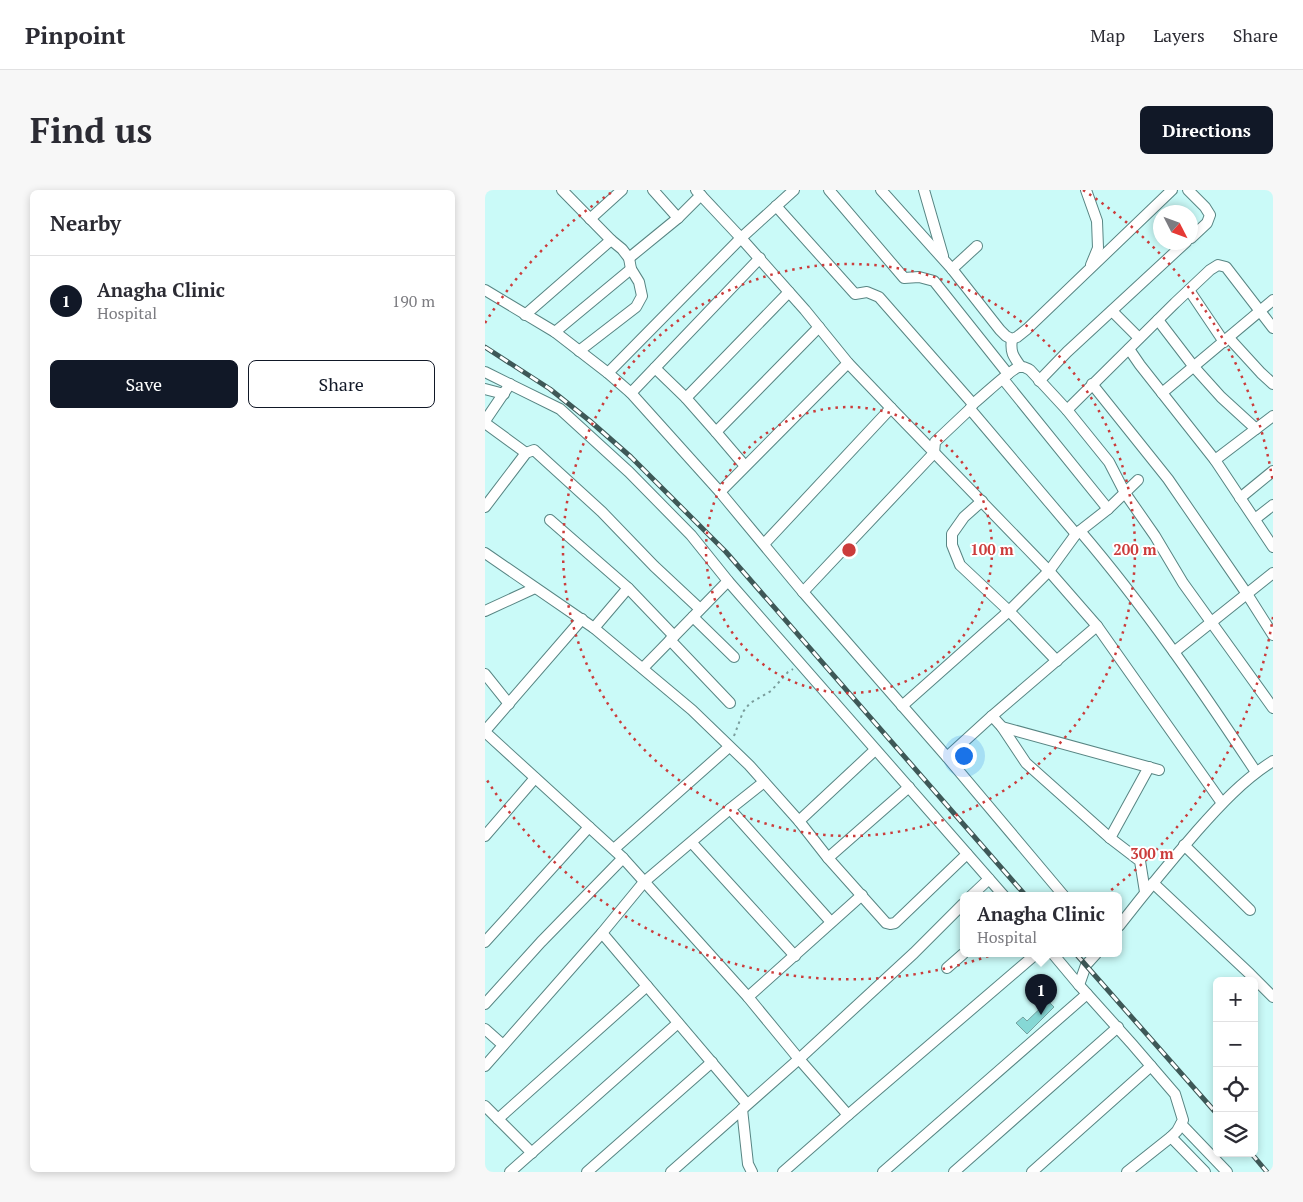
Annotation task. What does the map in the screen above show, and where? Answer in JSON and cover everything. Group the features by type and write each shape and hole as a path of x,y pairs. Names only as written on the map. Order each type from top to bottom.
{"street":[{"path":"562,190 622,249 639,282 642,296 636,306 579,351"},
{"path":"590,219 622,190"},
{"path":"653,190 678,218"},
{"path":"608,373 741,238 794,190"},
{"path":"829,190 904,278 919,276 934,281 1005,377 1108,509"},
{"path":"881,190 952,269 1006,336 1012,338 1017,337 1027,329 1172,190"},
{"path":"924,190 944,260"},
{"path":"1086,190 1097,221 1098,248 1089,269"},
{"path":"1188,190 1205,207 1210,215 1207,223 1198,231"},
{"path":"555,332 678,218 699,193 760,258 848,363 1049,571 1097,626 1222,802"},
{"path":"776,206 855,294 867,292 879,297 1078,532 1114,571 1209,700 1256,772"},
{"path":"525,315 611,240"},
{"path":"952,269 977,246"},
{"path":"1039,381 1067,352 1177,250"},
{"path":"631,393 760,258"},
{"path":"1067,410 1139,338 1210,270 1218,265 1226,267 1273,328"},
{"path":"485,290 555,332 631,393 720,492 803,592 947,757 1061,892"},
{"path":"1189,290 1226,340 1273,384"},
{"path":"686,398 789,292"},
{"path":"1162,393 1273,300"},
{"path":"1112,311 1139,338"},
{"path":"1158,320 1194,367 1221,397 1256,429"},
{"path":"716,432 819,327"},
{"path":"1012,338 1010,348 1014,358 1021,367 1030,370 1067,410 1109,462 1125,493 1155,536 1183,583 1273,708"},
{"path":"1129,349 1215,460 1273,547"},
{"path":"720,492 848,363"},
{"path":"803,592 934,453 935,442 1005,377 1021,367"},
{"path":"655,368 686,398 745,466"},
{"path":"485,372 560,409 629,472 684,528 728,581 1000,892"},
{"path":"510,384 485,422 526,453"},
{"path":"1092,384 1168,479 1273,635"},
{"path":"485,390 504,394"},
{"path":"764,544 891,408"},
{"path":"1215,460 1273,416"},
{"path":"485,507 526,453 534,450 602,512 654,566 735,657"},
{"path":"1240,498 1273,471"},
{"path":"902,706 1009,611 1049,571 1078,532 1108,509 1138,480"},
{"path":"982,501 964,517 952,534 952,545 959,564 1009,611 1057,661"},
{"path":"1255,519 1273,505"},
{"path":"550,520 629,588 730,704"},
{"path":"485,553 594,628 692,710 749,765 886,923 895,923 967,854"},
{"path":"1174,652 1273,573"},
{"path":"643,668 728,581"},
{"path":"485,612 535,588"},
{"path":"594,628 629,588"},
{"path":"582,619 485,731 623,858 748,997 848,1115"},
{"path":"947,757 1097,626"},
{"path":"485,674 509,704"},
{"path":"992,716 1002,727 1026,763 1110,838 1140,861 1145,892"},
{"path":"1002,727 1154,769 1110,838"},
{"path":"614,849 729,746"},
{"path":"799,821 875,750"},
{"path":"1122,922 1153,882 1222,802 1256,772 1273,761"},
{"path":"485,836 535,778"},
{"path":"485,1066 602,933 644,882 764,782"},
{"path":"829,858 909,787"},
{"path":"730,809 831,922"},
{"path":"485,942 589,827"},
{"path":"692,843 795,956"},
{"path":"1185,845 1250,910"},
{"path":"485,1004 541,942 623,858"},
{"path":"975,892 989,879"},
{"path":"1153,882 1273,997"},
{"path":"748,997 862,896"},
{"path":"671,1172 799,1059 960,907"},
{"path":"602,933 711,1062 744,1106 748,1164 752,1172"},
{"path":"947,968 960,957"},
{"path":"783,1172 1033,957"},
{"path":"1056,957 1175,1094 1183,1120 1181,1124 1171,1137 1131,1171"},
{"path":"1079,985 1086,966 1094,957"},
{"path":"498,1119 647,986"},
{"path":"883,1172 1087,994"},
{"path":"510,1172 678,1022"},
{"path":"954,1172 1118,1028"},
{"path":"485,1029 503,1045"},
{"path":"587,1172 711,1062"},
{"path":"1032,1172 1151,1066"},
{"path":"485,1106 532,1153"},
{"path":"1181,1124 1227,1172"},
{"path":"1171,1137 1205,1172"}],"path":[{"path":"729,746 743,712 750,704 771,691 788,672 801,663"}],"building":[{"path":"1048,1001 1054,1007 1027,1034 1016,1023 1023,1017 1027,1021"}],"railway":[{"path":"485,347 550,389 590,421 631,457 726,552 1023,892"},
{"path":"1079,957 1215,1112"},
{"path":"1254,1157 1267,1172"}],"place":[{"name":"Anagha Clinic","path":"1041,1015"}]}
